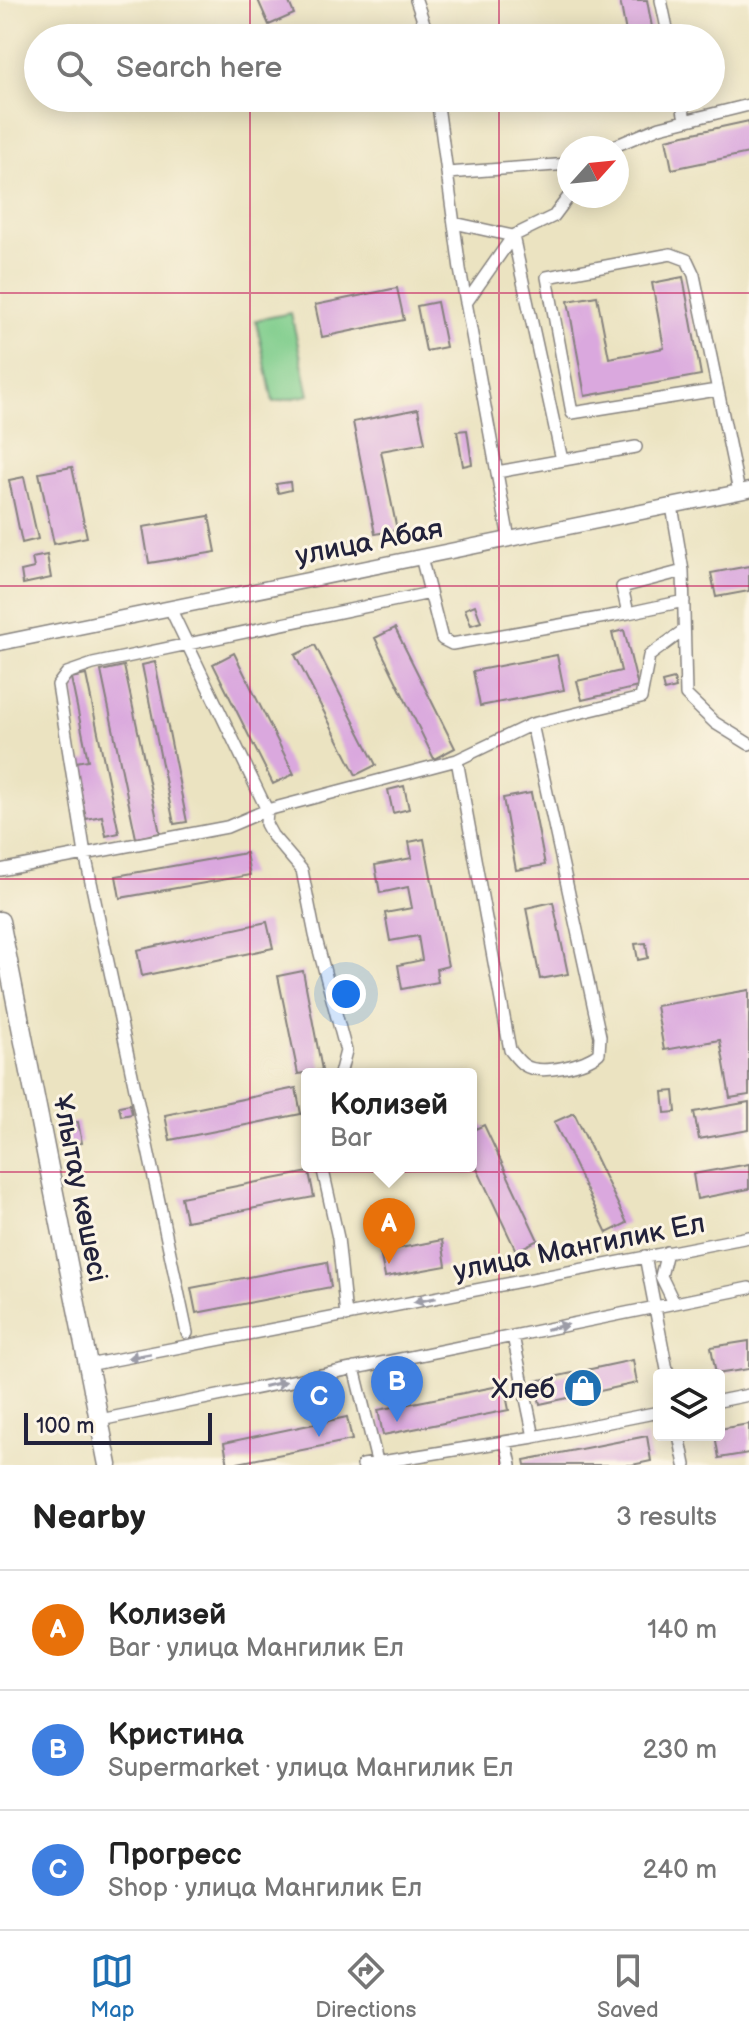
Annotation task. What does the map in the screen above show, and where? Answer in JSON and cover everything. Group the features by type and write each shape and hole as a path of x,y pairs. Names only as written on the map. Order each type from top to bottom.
{"main road":[{"name":"Ұлытау көшесі","path":"0,921 108,1465"}],"street":[{"path":"416,0 424,24"},
{"path":"661,0 666,24"},
{"path":"725,111 749,105"},
{"path":"439,112 466,303 509,539"},
{"path":"684,112 685,120"},
{"path":"629,139 719,112"},
{"path":"447,173 557,165"},
{"path":"466,303 513,236 554,216 560,208"},
{"path":"454,223 513,236"},
{"path":"513,236 562,460"},
{"path":"717,390 572,413 547,277 671,254 683,256 694,275 717,390 744,491"},
{"path":"497,472 636,447"},
{"name":"улица Абая","path":"0,643 744,491"},
{"path":"672,506 683,571 686,695 715,723 749,744"},
{"path":"421,557 445,644 684,601"},
{"path":"628,613 622,587 683,571"},
{"path":"187,1333 85,854 58,685 61,679 93,664 430,593"},
{"path":"170,608 185,645 267,810 266,824 302,870 315,935 346,1051 342,1068"},
{"path":"0,870 227,827 267,810 457,760 532,724 641,698 649,656 684,630"},
{"path":"457,760 510,1050 525,1066 541,1070 589,1063 599,1053 600,1036 532,724"},
{"path":"323,1172 338,1238 346,1316"},
{"name":"улица Мангилик Ел","path":"88,1365 749,1237"},
{"path":"667,1252 661,1276 674,1303"},
{"path":"645,1256 667,1369"},
{"path":"100,1420 749,1288"},
{"path":"513,1336 534,1437"},
{"path":"354,1368 377,1464"},
{"path":"725,1400 749,1395"},
{"path":"363,1465 534,1437 653,1413"},
{"path":"680,1441 685,1465"},
{"path":"506,1442 511,1465"}],"green space":[{"path":"291,313 309,395 273,402 256,320"}],"building":[{"path":"258,0 288,0 294,14 269,24"},
{"path":"620,0 647,0 651,24 624,24"},
{"path":"749,121 749,153 672,169 666,139"},
{"path":"683,277 701,375 585,396 568,301 597,296 609,358 664,348 652,283"},
{"path":"397,288 404,320 322,337 315,305"},
{"path":"437,302 446,347 426,351 417,306"},
{"path":"418,409 425,443 381,451 397,530 375,534 353,422"},
{"path":"467,430 472,464 463,466 457,431"},
{"path":"72,467 87,537 54,544 39,473"},
{"path":"24,477 38,539 22,543 9,480"},
{"path":"290,482 291,490 278,493 276,484"},
{"path":"209,516 216,552 149,563 143,527"},
{"path":"47,555 51,578 23,584 21,571 34,568 32,558"},
{"path":"749,566 749,591 716,597 711,573"},
{"path":"475,605 481,622 471,625 465,609"},
{"path":"395,628 455,748 434,759 375,638"},
{"path":"624,630 638,687 582,700 577,681 621,671 612,633"},
{"path":"315,645 376,765 356,775 295,655"},
{"path":"234,653 294,774 273,784 213,664"},
{"path":"557,655 564,690 480,706 473,671"},
{"path":"155,662 187,822 174,824 142,665"},
{"path":"124,666 160,833 136,838 101,671"},
{"path":"86,675 119,833 106,836 102,816 86,819 75,762 88,760 71,678"},
{"path":"674,679 676,688 664,691 662,682"},
{"path":"404,786 409,809 393,813 388,790"},
{"path":"531,793 545,865 516,870 503,798"},
{"path":"424,839 448,966 436,969 438,982 402,989 398,965 422,960 418,936 390,941 385,913 412,908 408,887 380,893 375,865 412,858 409,842"},
{"path":"246,853 250,875 120,898 116,876"},
{"path":"553,902 568,974 540,979 526,908"},
{"path":"267,922 273,948 142,976 137,950"},
{"path":"646,943 648,958 638,960 635,944"},
{"path":"303,971 322,1068 301,1068 301,1074 298,1074 278,976"},
{"path":"749,990 749,1095 730,1098 720,1040 664,1050 656,1006"},
{"path":"296,1088 301,1114 170,1140 165,1115"},
{"path":"674,1091 676,1112 665,1113 663,1092"},
{"path":"749,1102 749,1130 699,1139 694,1112"},
{"path":"130,1104 132,1114 121,1116 119,1106"},
{"path":"574,1113 627,1223 607,1233 554,1122"},
{"path":"78,1122 82,1143 67,1146 63,1125"},
{"path":"484,1125 538,1240 516,1251 477,1169 477,1128"},
{"path":"749,1164 749,1189 697,1199 693,1174"},
{"path":"309,1172 314,1197 186,1221 181,1197"},
{"path":"442,1240 446,1266 385,1277 380,1252"},
{"path":"327,1262 331,1287 196,1313 191,1288"},
{"path":"749,1341 749,1369 725,1373 725,1369 715,1369 711,1347"},
{"path":"633,1360 637,1383 540,1404 535,1381"},
{"path":"504,1385 509,1410 383,1435 378,1410"},
{"path":"347,1417 352,1440 228,1465 224,1443"},
{"path":"749,1424 749,1453 719,1458 716,1441 725,1441 725,1428"},
{"path":"647,1436 651,1461 632,1465 525,1465 524,1460"}],"place":[{"name":"Колизей","path":"389,1264"},
{"name":"Хлеб","path":"583,1388"},
{"name":"Кристина","path":"397,1422"},
{"name":"Прогресс","path":"319,1437"}]}
